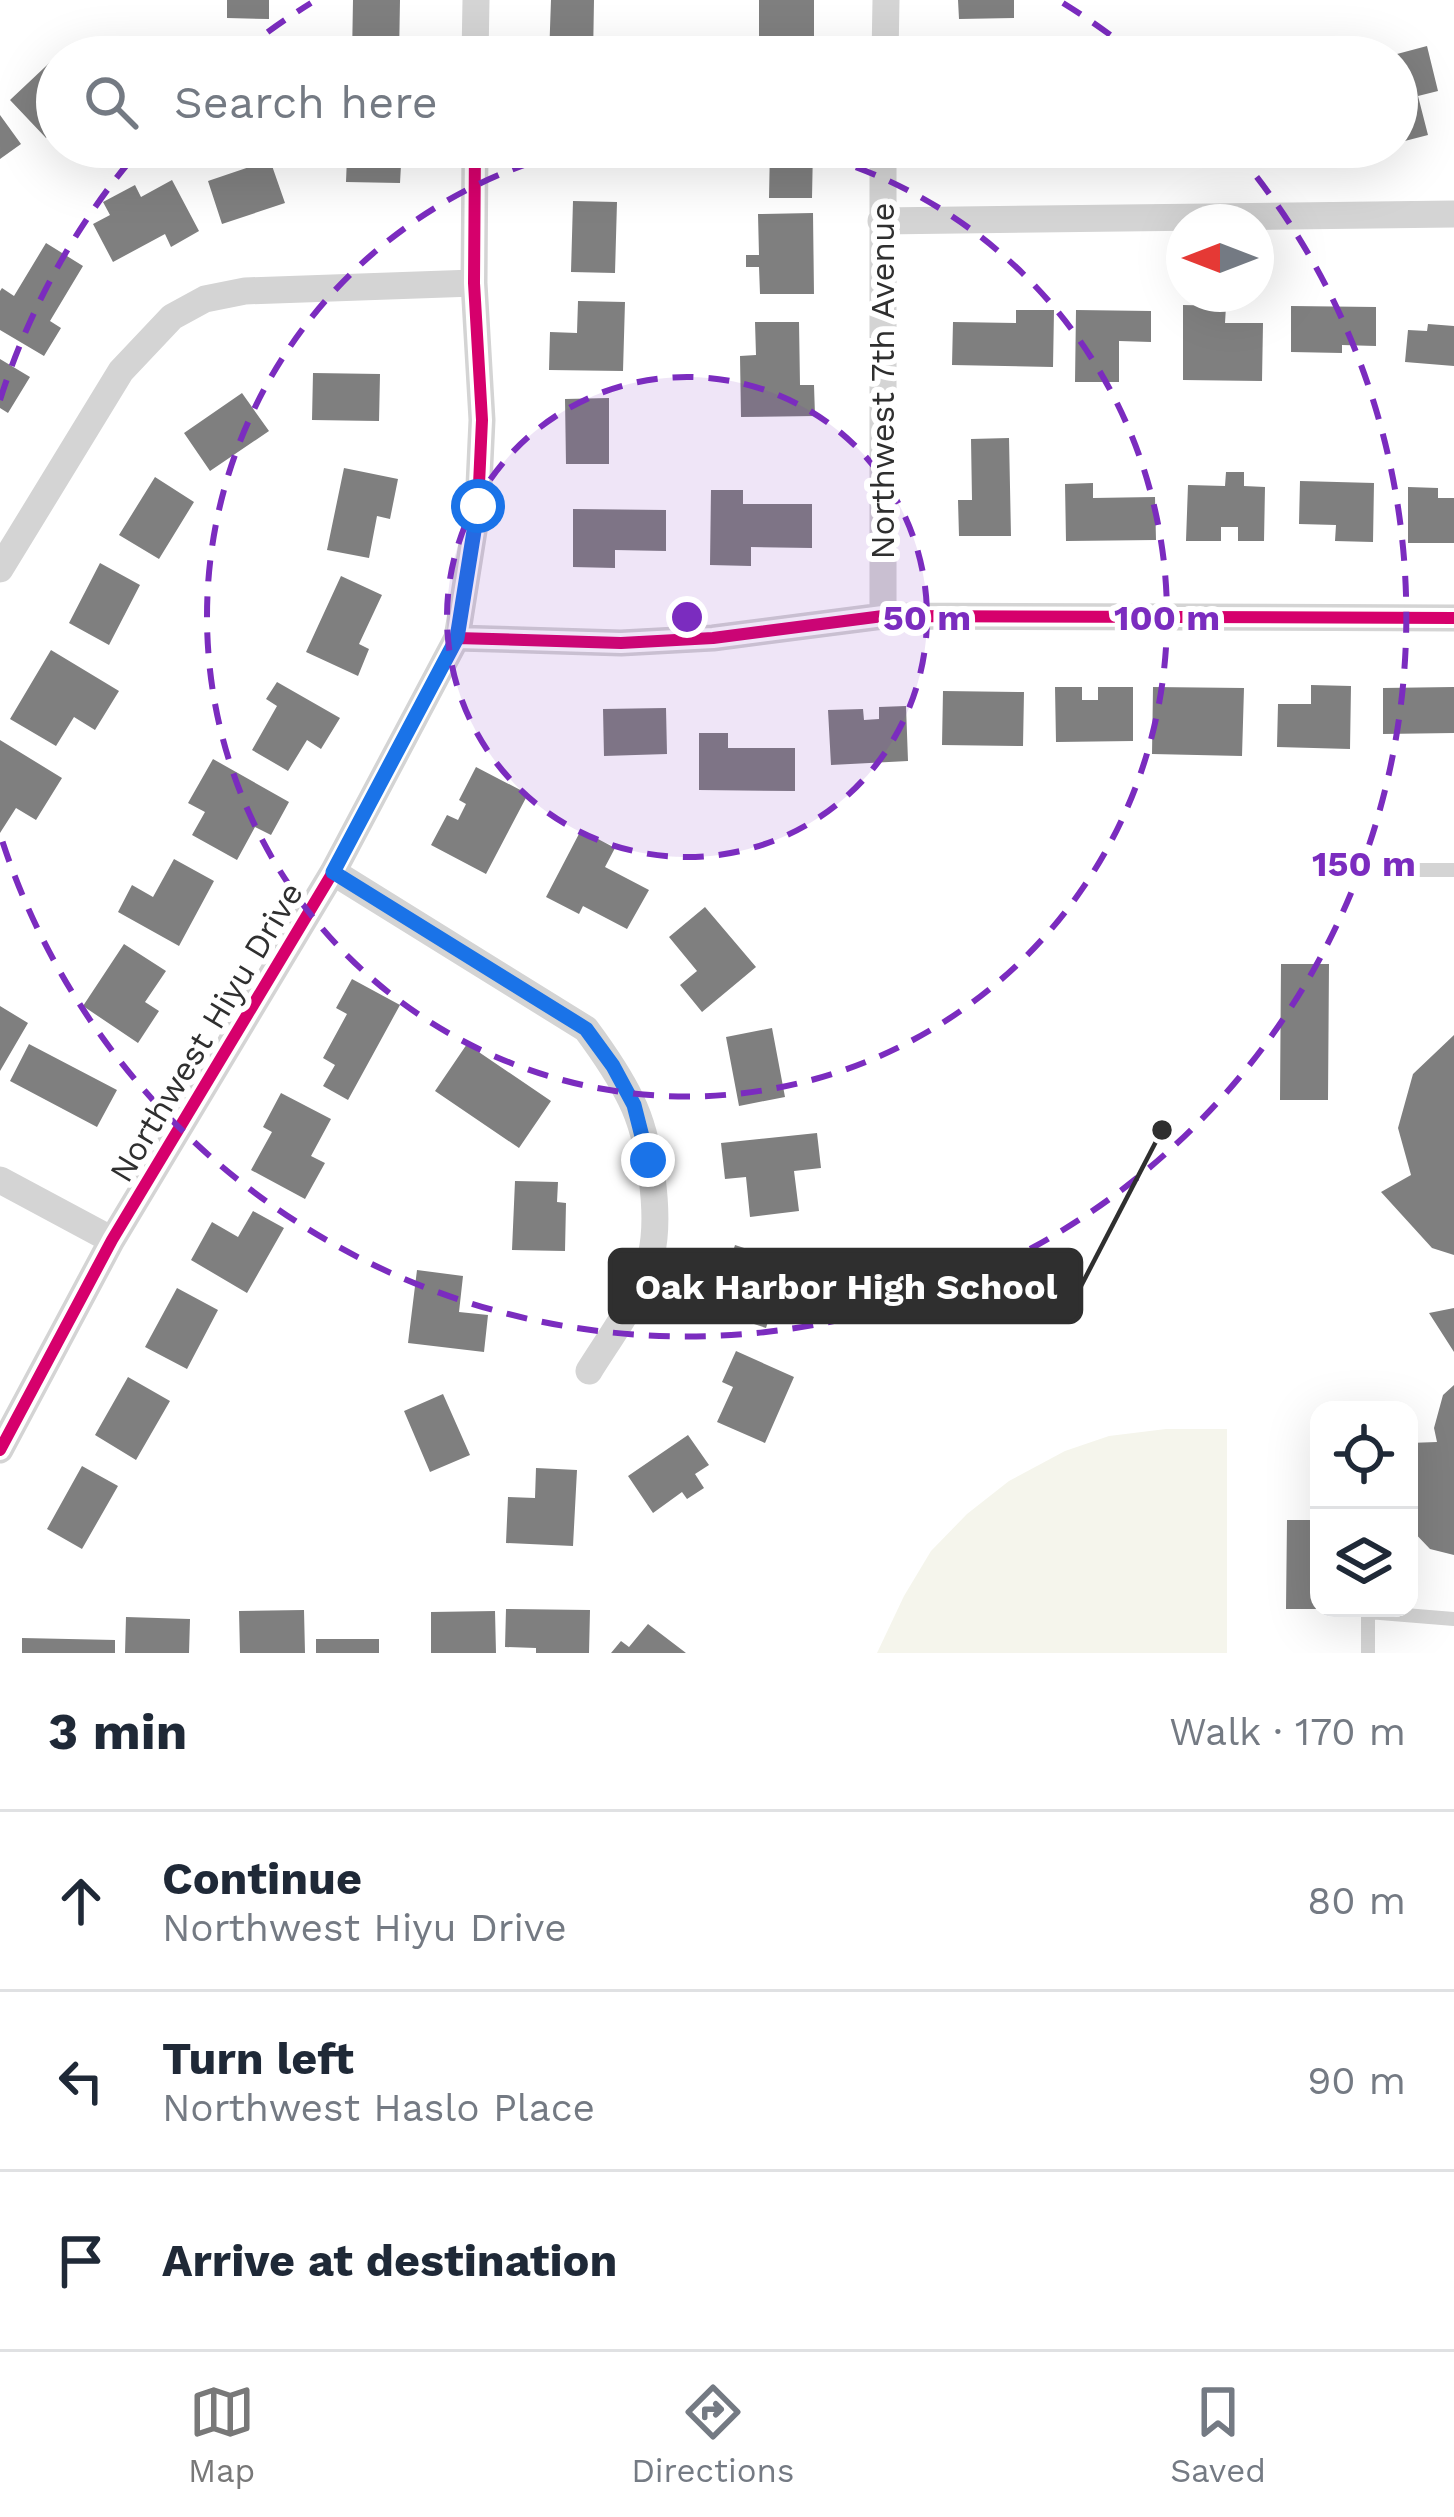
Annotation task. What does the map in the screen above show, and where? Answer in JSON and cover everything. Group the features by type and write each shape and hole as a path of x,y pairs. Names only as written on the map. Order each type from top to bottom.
{"street":[{"path":"475,36 476,0"},
{"path":"885,36 886,0"},
{"name":"Northwest Hiyu Drive","path":"0,1450 112,1240 333,872 457,638 478,506 482,420 473,283 475,168"},
{"name":"Northwest 7th Avenue","path":"882,168 883,616"},
{"path":"881,221 1454,214"},
{"path":"0,569 121,371 172,317 205,298 244,291 473,283"},
{"path":"457,638 621,643 712,638 883,616 1454,618"},
{"path":"333,872 586,1029 634,1105 656,1202 651,1254 636,1296 589,1371"},
{"path":"0,1180 112,1240"}],"lane":[{"path":"1391,870 1454,870"},
{"path":"1368,1653 1368,1612 1454,1618"}],"shaded area":[{"path":"1166,1429 1227,1429 1227,1653 877,1653 931,1551 1009,1481 1065,1451 1109,1436"}],"building":[{"path":"227,0 269,0 269,19 227,18"},
{"path":"353,0 400,0 399,36 352,36"},
{"path":"551,0 594,0 593,36 550,36"},
{"path":"759,0 814,0 814,36 759,36"},
{"path":"958,0 1014,0 1014,18 959,19"},
{"path":"1427,46 1438,91 1418,96 1418,48"},
{"path":"36,76 36,127 10,100"},
{"path":"1418,96 1428,135 1418,138"},
{"path":"0,115 21,144 0,159"},
{"path":"246,168 273,168 285,203 222,224 208,181"},
{"path":"347,168 401,168 400,183 346,182"},
{"path":"770,168 813,168 812,198 769,198"},
{"path":"172,180 199,231 171,247 165,234 113,262 93,224 110,215 103,202 135,185 141,197"},
{"path":"573,201 617,202 615,273 571,272"},
{"path":"813,213 814,294 760,294 759,267 746,267 746,255 759,255 758,214"},
{"path":"46,243 83,266 50,321 61,328 44,356 0,330 0,291 14,296"},
{"path":"578,301 625,302 623,371 549,370 550,332 577,333"},
{"path":"1291,306 1376,307 1376,346 1342,345 1342,353 1291,352"},
{"path":"1016,310 1054,310 1053,367 952,365 953,322 1016,323"},
{"path":"1076,310 1151,311 1151,342 1119,341 1119,382 1075,382"},
{"path":"1183,312 1226,312 1225,323 1263,323 1262,381 1183,380"},
{"path":"755,322 799,322 800,385 814,385 815,416 741,417 740,356 756,355"},
{"path":"1428,324 1454,326 1454,366 1405,362 1408,330 1427,331"},
{"path":"0,359 30,377 8,413 0,408"},
{"path":"313,373 380,374 379,421 312,420"},
{"path":"242,393 269,431 210,471 184,433"},
{"path":"609,398 609,464 566,464 565,399"},
{"path":"1009,438 1011,536 959,536 958,500 972,500 971,439"},
{"path":"344,468 398,479 390,519 377,516 369,558 327,550"},
{"path":"1226,472 1244,472 1244,486 1265,487 1264,541 1238,541 1238,527 1221,527 1221,541 1186,541 1188,485 1225,486"},
{"path":"155,477 194,502 159,559 119,535"},
{"path":"1300,481 1374,483 1373,542 1335,541 1336,525 1299,524"},
{"path":"1093,483 1093,498 1155,497 1156,540 1066,541 1065,484"},
{"path":"1408,487 1438,488 1438,498 1454,498 1454,543 1408,543"},
{"path":"711,490 743,490 743,504 812,504 812,548 751,547 751,566 710,565"},
{"path":"573,509 666,510 666,551 615,550 615,568 573,567"},
{"path":"100,563 140,585 109,645 69,623"},
{"path":"341,576 382,595 359,644 369,649 358,676 306,652"},
{"path":"51,650 119,691 95,730 74,717 56,746 10,719"},
{"path":"277,682 340,718 321,749 307,740 288,771 252,750 277,706 266,699"},
{"path":"1311,685 1351,686 1350,749 1277,747 1278,704 1311,704"},
{"path":"1055,687 1082,687 1082,700 1098,700 1098,687 1133,687 1133,741 1056,742"},
{"path":"1153,687 1244,688 1242,756 1152,754"},
{"path":"1454,687 1454,733 1383,734 1383,688"},
{"path":"943,691 1024,692 1023,746 942,745"},
{"path":"906,706 908,761 831,765 828,710 863,709 864,720 879,719 879,707"},
{"path":"666,708 667,754 604,756 603,709"},
{"path":"699,733 728,733 728,748 795,748 795,791 699,790"},
{"path":"0,740 62,778 36,820 16,808 0,833"},
{"path":"213,759 289,802 271,835 255,827 237,860 192,835 205,812 188,803"},
{"path":"476,767 528,794 486,874 431,845 447,815 458,820 466,804 459,800"},
{"path":"581,830 615,848 605,867 649,890 627,929 583,906 579,914 546,897"},
{"path":"174,859 214,881 179,946 118,912 132,885 153,897"},
{"path":"705,907 756,967 702,1012 680,985 697,971 669,937"},
{"path":"124,944 166,971 145,1002 159,1011 138,1043 83,1006"},
{"path":"1281,964 1329,964 1328,1100 1280,1100"},
{"path":"352,979 400,1005 348,1100 323,1086 335,1065 323,1058 347,1014 336,1008"},
{"path":"0,1006 28,1023 0,1071"},
{"path":"772,1028 785,1097 739,1106 726,1037"},
{"path":"1454,1035 1454,1255 1432,1248 1381,1192 1411,1175 1398,1128 1413,1074"},
{"path":"29,1044 117,1090 97,1127 10,1081"},
{"path":"467,1044 551,1101 519,1148 435,1091"},
{"path":"281,1093 331,1119 311,1156 325,1163 305,1199 251,1170 272,1132 263,1127"},
{"path":"817,1133 821,1168 794,1171 799,1211 750,1217 746,1177 725,1179 721,1143"},
{"path":"515,1181 558,1182 557,1202 566,1203 565,1251 512,1250"},
{"path":"253,1211 284,1228 247,1293 191,1260 212,1222 238,1237"},
{"path":"735,1245 787,1262 766,1328 714,1311"},
{"path":"417,1270 463,1276 459,1312 488,1315 484,1352 408,1343"},
{"path":"177,1288 218,1310 187,1369 145,1347"},
{"path":"1454,1308 1454,1352 1429,1313"},
{"path":"736,1351 794,1377 765,1443 717,1422 733,1387 722,1382"},
{"path":"128,1377 170,1401 136,1460 95,1435"},
{"path":"1454,1385 1454,1555 1430,1549 1418,1536 1418,1443 1437,1442 1434,1428 1443,1395"},
{"path":"443,1394 470,1455 430,1472 404,1411"},
{"path":"688,1435 709,1465 695,1474 704,1488 687,1499 682,1492 653,1513 628,1476"},
{"path":"82,1466 118,1486 82,1549 47,1529"},
{"path":"536,1468 577,1470 573,1546 506,1543 508,1497 535,1498"},
{"path":"1287,1520 1310,1520 1310,1609 1286,1609"},
{"path":"506,1609 590,1610 589,1653 536,1653 536,1648 505,1647"},
{"path":"304,1610 305,1653 240,1653 239,1611"},
{"path":"495,1611 496,1653 431,1653 431,1612"},
{"path":"126,1617 190,1619 189,1653 125,1653"},
{"path":"648,1624 686,1653 611,1653 621,1641 629,1647"},
{"path":"22,1638 115,1640 115,1653 22,1653"},
{"path":"316,1639 379,1639 379,1653 316,1653"}],"cycle path":[{"path":"0,1450 112,1240 333,872 457,638 478,506 482,420 474,283 475,168"},
{"path":"457,638 621,643 713,638 883,616 1454,618"}],"place":[{"name":"Oak Harbor High School","path":"1162,1130"}],"route":[{"path":"478,506 457,638 333,872 586,1029 634,1105 648,1160"}]}
